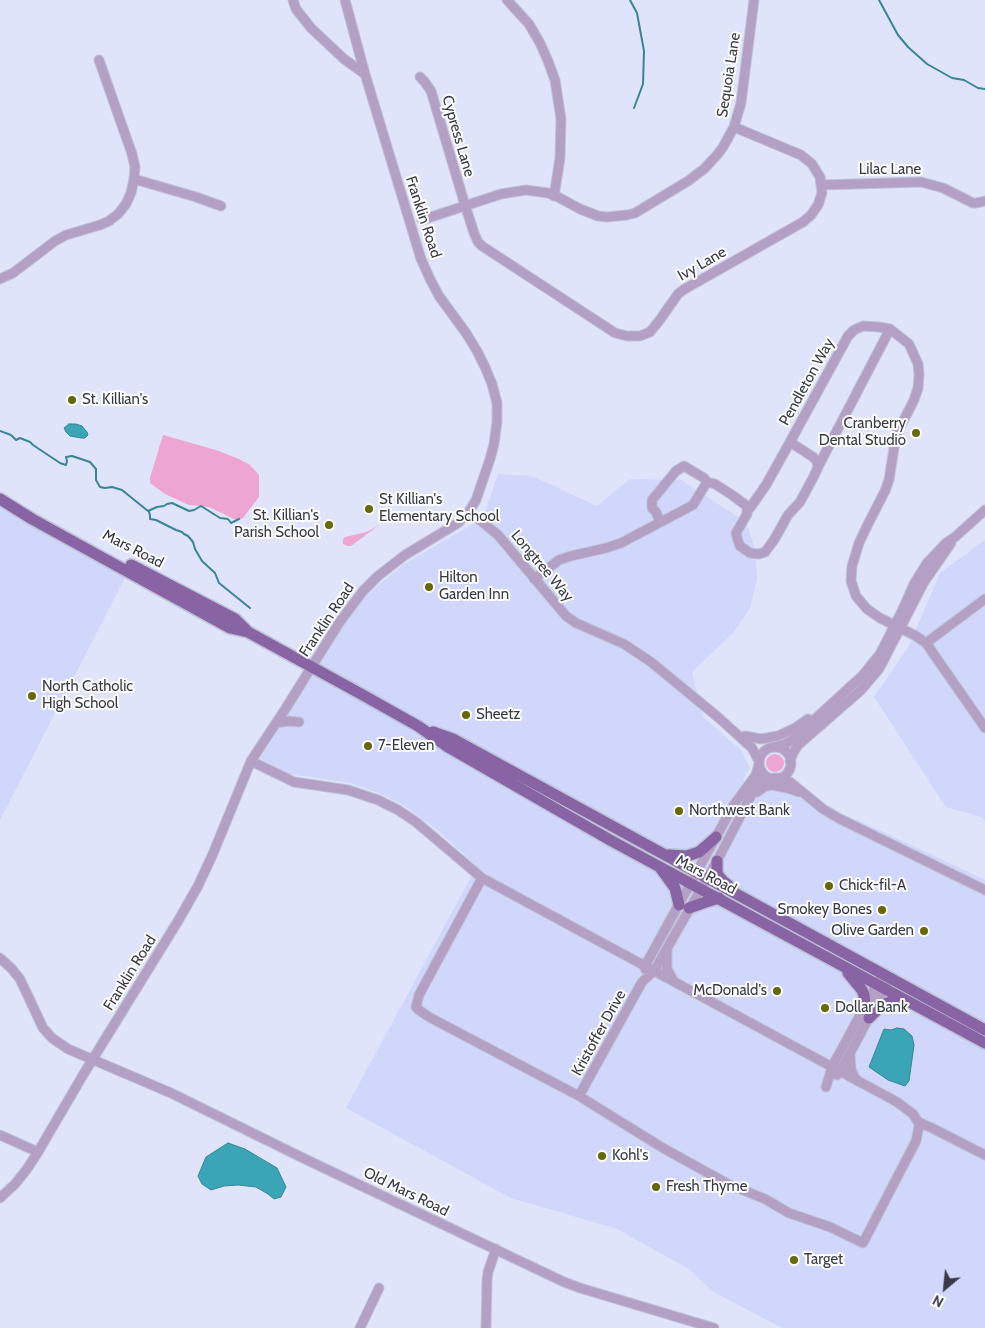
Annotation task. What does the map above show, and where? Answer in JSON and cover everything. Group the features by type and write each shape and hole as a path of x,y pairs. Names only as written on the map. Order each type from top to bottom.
{"main road":[{"name":"Mars Road","path":"0,499 32,519 230,628 248,632 312,667 418,726 448,747 610,840 985,1043"},
{"name":"Mars Road","path":"418,726 452,739 985,1030"},
{"path":"665,855 682,856 692,854 703,850 716,837"},
{"path":"717,861 717,871 724,882 758,901 793,926"},
{"path":"658,866 675,888 684,907 719,898"},
{"path":"842,967 862,989 865,1006"},
{"path":"869,1018 887,1003 907,1001"}],"street":[{"path":"293,0 296,9 311,28 344,59 365,74"},
{"name":"Franklin Road","path":"0,1198 21,1176 38,1152 167,940 198,886 251,761 338,623 362,591 378,576 406,555 458,523 468,513 476,500 494,444 497,403 492,384 486,367 466,333 439,296 421,259 365,74 345,0"},
{"path":"507,0 529,24 548,60 555,80 561,120 560,158 554,196"},
{"name":"Sequoia Lane","path":"422,220 465,205 514,191 526,190 554,196 598,216 620,216 635,213 688,181 704,169 723,147 734,127 741,103 754,0"},
{"path":"0,279 13,273 55,241 66,235 109,221 126,204 131,192 135,167 99,60"},
{"name":"Cypress Lane","path":"420,77 431,91 465,205"},
{"path":"734,127 807,159 817,170 821,185"},
{"path":"134,179 221,206"},
{"name":"Lilac Lane","path":"821,185 921,182 943,188 976,204 985,201"},
{"name":"Ivy Lane","path":"465,205 474,233 482,246 615,332 627,336 640,336 650,332 682,290 808,219 818,205 822,193 821,185"},
{"path":"407,213 422,220 413,232"},
{"name":"Pendleton Way","path":"818,467 817,461 813,457 790,442 848,336 854,330 863,326 890,329"},
{"path":"660,522 652,508 652,500 676,471 684,466 704,478 707,482 715,484 732,494 747,506 747,514 736,533 738,541 740,546 746,550 759,554 765,552 788,515 800,502 890,329 909,344 915,355 919,374 918,388 896,435 889,480 885,492 859,543 852,566 851,581 856,596 867,608 880,618 926,643 985,728"},
{"path":"747,510 763,489 790,442"},
{"path":"534,579 558,560 621,543 694,505 707,482"},
{"path":"702,875 716,837 733,806 756,775 760,756 773,747 789,742 855,695 876,674 886,657 914,584 921,572 946,543 985,510"},
{"name":"Longtree Way","path":"468,513 498,535 559,609 570,619 624,644 651,662 719,718"},
{"path":"926,643 985,599"},
{"path":"702,875 717,861 755,788 767,779 786,774 794,750 863,675 898,627"},
{"path":"745,736 761,739 784,734 800,725 845,687 863,675"},
{"path":"276,723 299,722 284,711"},
{"path":"719,718 760,745 780,748 786,752 793,774 811,798"},
{"path":"719,718 752,748 762,772 768,777 784,779 790,782 838,818 985,890"},
{"path":"251,761 294,782 348,790 378,800 398,810 416,822 482,878 897,1102 914,1114 919,1126 916,1141 863,1243 830,1228 789,1213 765,1199 728,1184 663,1148 579,1096 429,1017 416,1007 419,995 482,878"},
{"path":"750,799 761,789 772,785 798,791 811,798"},
{"name":"Kristoffer Drive","path":"579,1096 642,982 645,966 684,907 702,875"},
{"name":"Kristoffer Drive","path":"642,982 654,971 667,948 684,907"},
{"path":"667,948 667,969 675,982"},
{"path":"628,956 640,956 654,950"},
{"name":"Old Mars Road","path":"0,958 20,979 47,1034 68,1049 171,1093 564,1282 714,1328"},
{"path":"836,1070 851,1052 869,1018 886,976"},
{"path":"836,1070 839,1055 865,1006 880,987"},
{"path":"851,1052 851,1069 858,1082"},
{"path":"814,1058 828,1059 839,1055"},
{"path":"918,1122 985,1155"},
{"path":"0,1135 38,1152"},
{"path":"486,1328 488,1272 496,1250"},
{"path":"360,1328 378,1288"}],"shaded area":[{"path":"69,424 82,426 88,435 85,438 70,436 64,428"},
{"path":"163,435 216,450 250,465 259,475 259,497 243,518 239,520 234,519 209,507 189,505 165,494 150,483"},
{"path":"498,474 532,476 597,506 630,479 681,480 746,522 755,548 757,579 750,608 733,633 692,672 703,717 742,751 750,768 743,779 761,791 773,788 860,821 985,880 985,1328 782,1328 712,1291 689,1269 617,1229 511,1198 346,1108 477,866 435,828 403,805 381,794 351,783 285,773 260,758 322,661 343,624 362,600 403,565 483,518"},
{"name":"North Catholic High School","path":"0,499 128,572 0,820"},
{"path":"379,525 351,546 343,544 345,537 367,532"},
{"path":"985,540 985,821 981,817 946,807 874,697 909,646 940,573"},
{"path":"775,754 781,757 784,763 781,769 775,772 769,769 766,763 769,757"},
{"path":"897,1028 904,1029 912,1036 914,1045 909,1081 905,1086 888,1080 869,1067 884,1029 891,1030"},
{"path":"228,1143 245,1149 277,1168 286,1187 281,1197 274,1199 256,1187 238,1185 224,1186 211,1190 202,1184 198,1176 206,1157"}],"waterway":[{"path":"630,0 637,13 644,51 643,84 634,108"},
{"path":"879,0 898,35 927,64 952,78 964,80 978,88 985,89"},
{"path":"0,431 11,435 16,440 20,438 30,442 60,463 66,465 66,457 72,456 90,462 96,469 96,480 100,487 112,487 122,490 148,511 172,503 189,511 201,506 220,518 228,519 231,523 239,519"},
{"path":"149,512 150,519 156,520 188,536 202,561 215,573 219,583 250,608"}],"place":[{"name":"St. Killian's","path":"72,400"},
{"name":"Cranberry Dental Studio","path":"916,433"},
{"name":"St Killian's Elementary School","path":"369,509"},
{"name":"St. Killian's Parish School","path":"329,525"},
{"name":"Hilton Garden Inn","path":"429,587"},
{"name":"North Catholic High School","path":"32,696"},
{"name":"Sheetz","path":"466,715"},
{"name":"7-Eleven","path":"368,746"},
{"name":"Northwest Bank","path":"679,811"},
{"name":"Chick-fil-A","path":"829,886"},
{"name":"Smokey Bones","path":"882,910"},
{"name":"Olive Garden","path":"924,931"},
{"name":"McDonald's","path":"777,991"},
{"name":"Dollar Bank","path":"825,1008"},
{"name":"Kohl's","path":"602,1156"},
{"name":"Fresh Thyme","path":"656,1187"},
{"name":"Target","path":"794,1260"}]}
